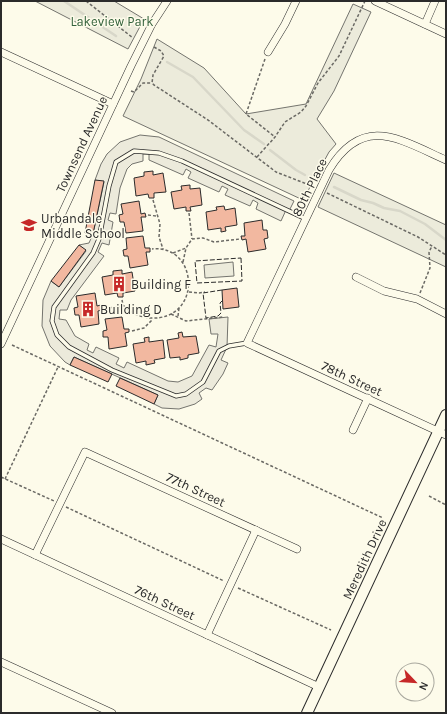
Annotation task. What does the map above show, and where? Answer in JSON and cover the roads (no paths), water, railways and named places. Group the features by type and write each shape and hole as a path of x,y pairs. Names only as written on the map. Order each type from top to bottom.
{"main road":[{"name":"Meredith Drive","path":"306,713 442,433 446,415"}],"street":[{"name":"Townsend Avenue","path":"1,344 113,104 152,24 167,1"},
{"path":"268,52 285,24 296,1"},
{"path":"375,1 446,34"},
{"path":"425,24 435,1"},
{"path":"1,52 113,104"},
{"name":"80th Place","path":"247,343 338,155 347,147 368,137 391,136 446,160"},
{"path":"356,276 384,291 417,300 446,314"},
{"name":"78th Street","path":"247,343 442,433"},
{"path":"353,430 368,398"},
{"name":"77th Street","path":"35,555 85,452 297,549"},
{"path":"207,635 256,530"},
{"name":"76th Street","path":"1,539 319,687"},
{"path":"1,662 112,713"}],"lane":[{"path":"247,343 229,346 219,351 203,382 186,394 176,396 112,370 69,347 57,335 52,322 54,307 92,253 98,239 109,186 116,162 134,151 143,150 159,153 182,161 306,219"}],"waterway":[{"path":"64,1 116,36"},
{"path":"167,62 193,77 244,130 264,144"},
{"path":"270,150 305,175"},
{"path":"334,187 361,200 384,208 400,211 425,224 446,240"}],"place":[{"name":"Urbandale Middle School","path":"29,225"},
{"name":"Building F","path":"119,284"},
{"name":"Building D","path":"88,309"}],"park label":[{"name":"Lakeview Park","path":"112,21"}]}
